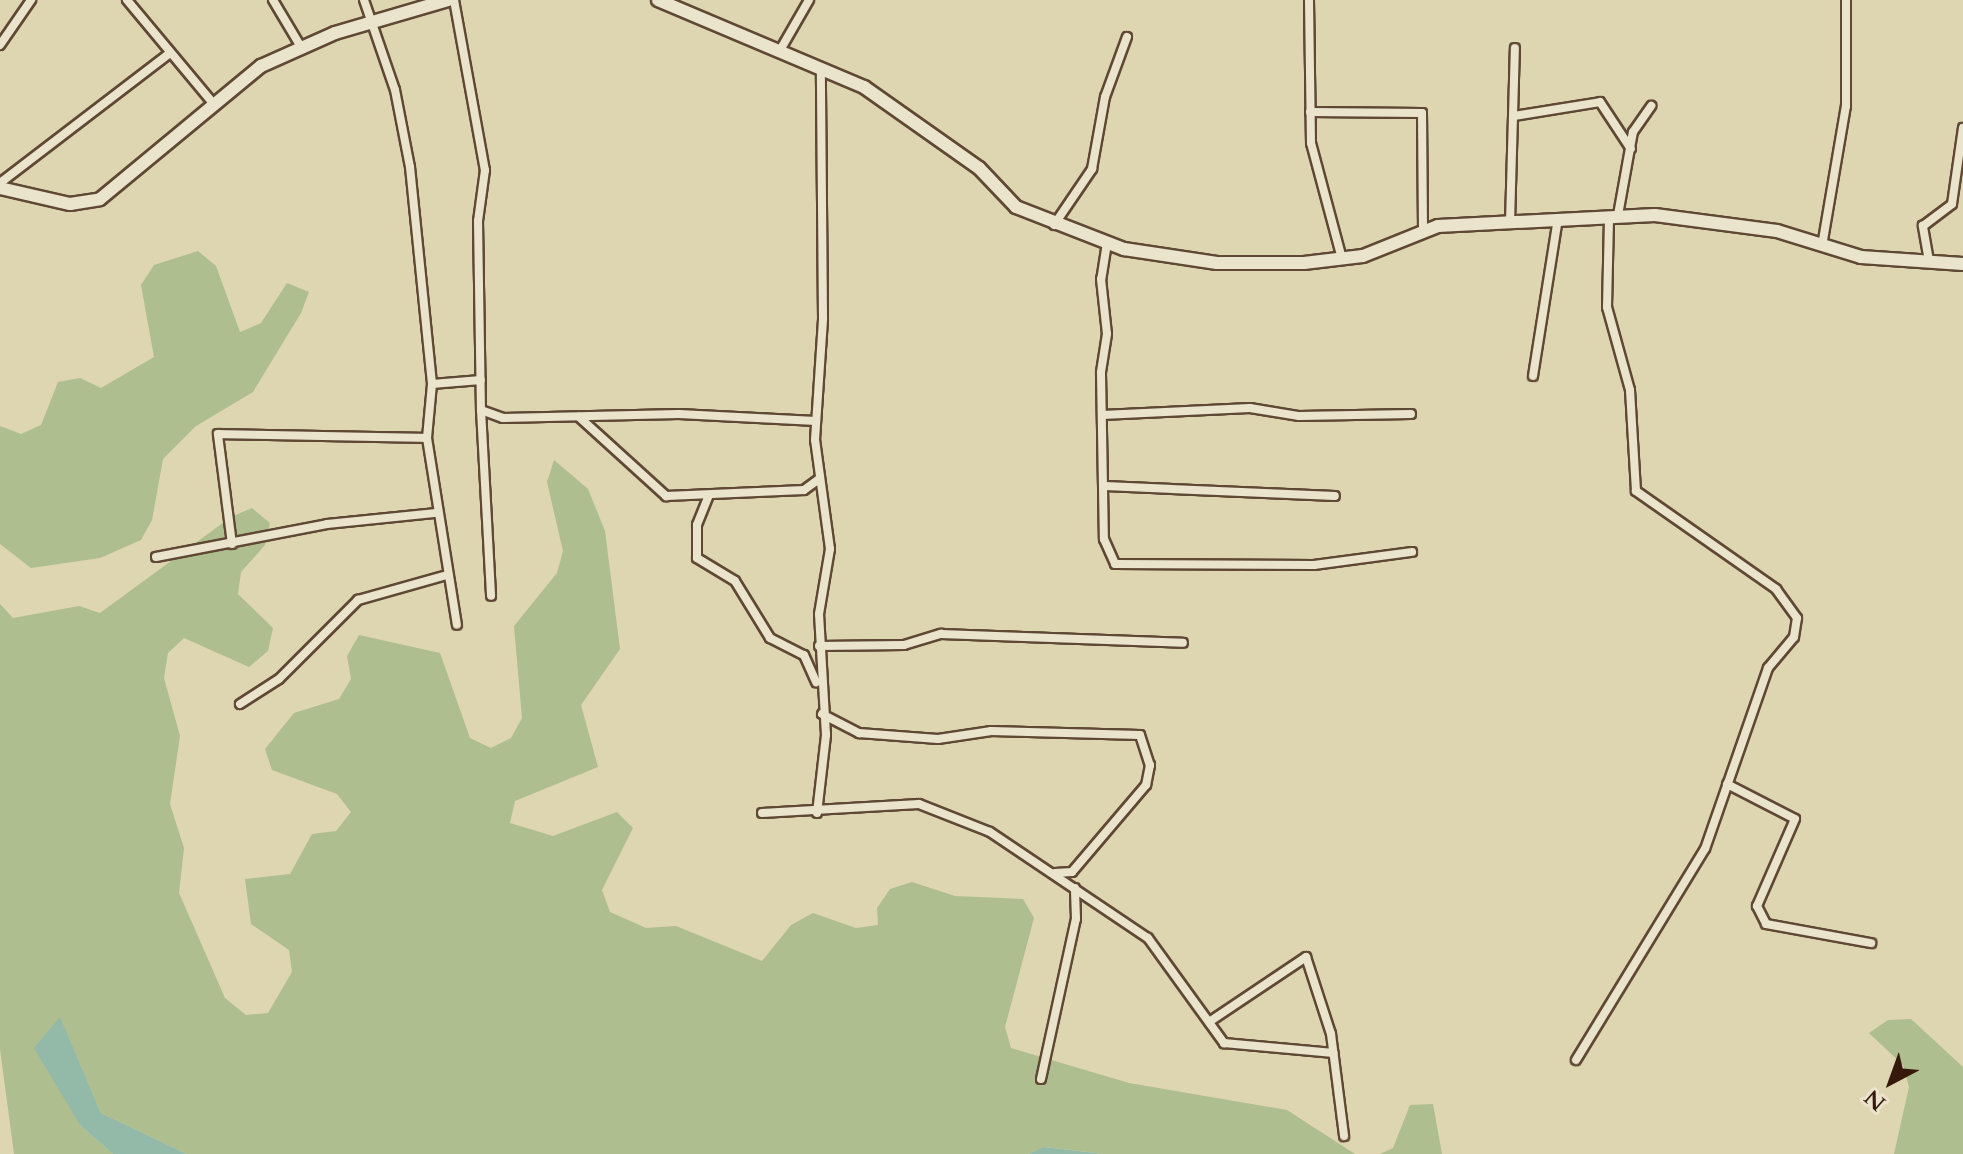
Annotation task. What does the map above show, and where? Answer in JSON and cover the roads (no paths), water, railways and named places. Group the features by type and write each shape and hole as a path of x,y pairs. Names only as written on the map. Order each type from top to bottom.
{"main road":[{"path":"0,185 70,204 100,199 212,102 301,47 373,20 451,0"},
{"path":"658,0 889,100 991,178 1006,200 1054,225 1107,243 1217,263 1342,259 1423,232 1613,216 1759,227 1822,247 1963,264"}],"street":[{"path":"0,45 31,0"},
{"path":"127,0 212,102"},
{"path":"273,0 301,47"},
{"path":"364,0 373,20 410,167 432,384 427,438 436,513 457,625"},
{"path":"451,0 485,170 478,221 481,410 491,596"},
{"path":"779,52 809,0"},
{"path":"1309,0 1313,154 1342,259"},
{"path":"1822,247 1846,106 1846,0"},
{"path":"1054,225 1096,158 1105,97 1127,37"},
{"path":"1510,223 1515,48"},
{"path":"0,185 170,53"},
{"path":"817,813 822,714 818,687 819,646 830,549 819,479 816,421 821,69"},
{"path":"1514,116 1600,102 1631,149"},
{"path":"1576,1060 1705,849 1768,668 1794,637 1796,612 1766,581 1636,491 1630,390 1607,307 1613,216 1631,149 1651,106"},
{"path":"1310,112 1422,113 1423,232"},
{"path":"1929,261 1923,226 1952,204 1963,128"},
{"path":"1533,376 1558,219"},
{"path":"1107,243 1102,415 1104,539 1121,566 1314,565 1412,552"},
{"path":"432,384 481,380"},
{"path":"1102,415 1250,408 1299,416 1411,414"},
{"path":"481,410 491,417 816,421"},
{"path":"579,417 661,494 804,490 819,479"},
{"path":"232,544 218,434 427,438"},
{"path":"1105,486 1335,496"},
{"path":"709,495 697,525 697,558 735,581 770,638 804,655 818,687"},
{"path":"156,557 436,513"},
{"path":"240,704 279,679 358,600 447,575"},
{"path":"819,646 904,645 941,634 1183,643"},
{"path":"822,714 859,733 938,739 991,731 1140,735 1150,765 1146,785 1072,872 1055,873"},
{"path":"1727,784 1795,819 1794,835 1757,906 1766,924 1871,943"},
{"path":"762,813 817,813 923,804 1003,839 1148,938 1224,1043 1334,1053"},
{"path":"1041,1079 1076,919 1075,888"},
{"path":"1209,1022 1303,956 1334,1053 1344,1136"}]}
